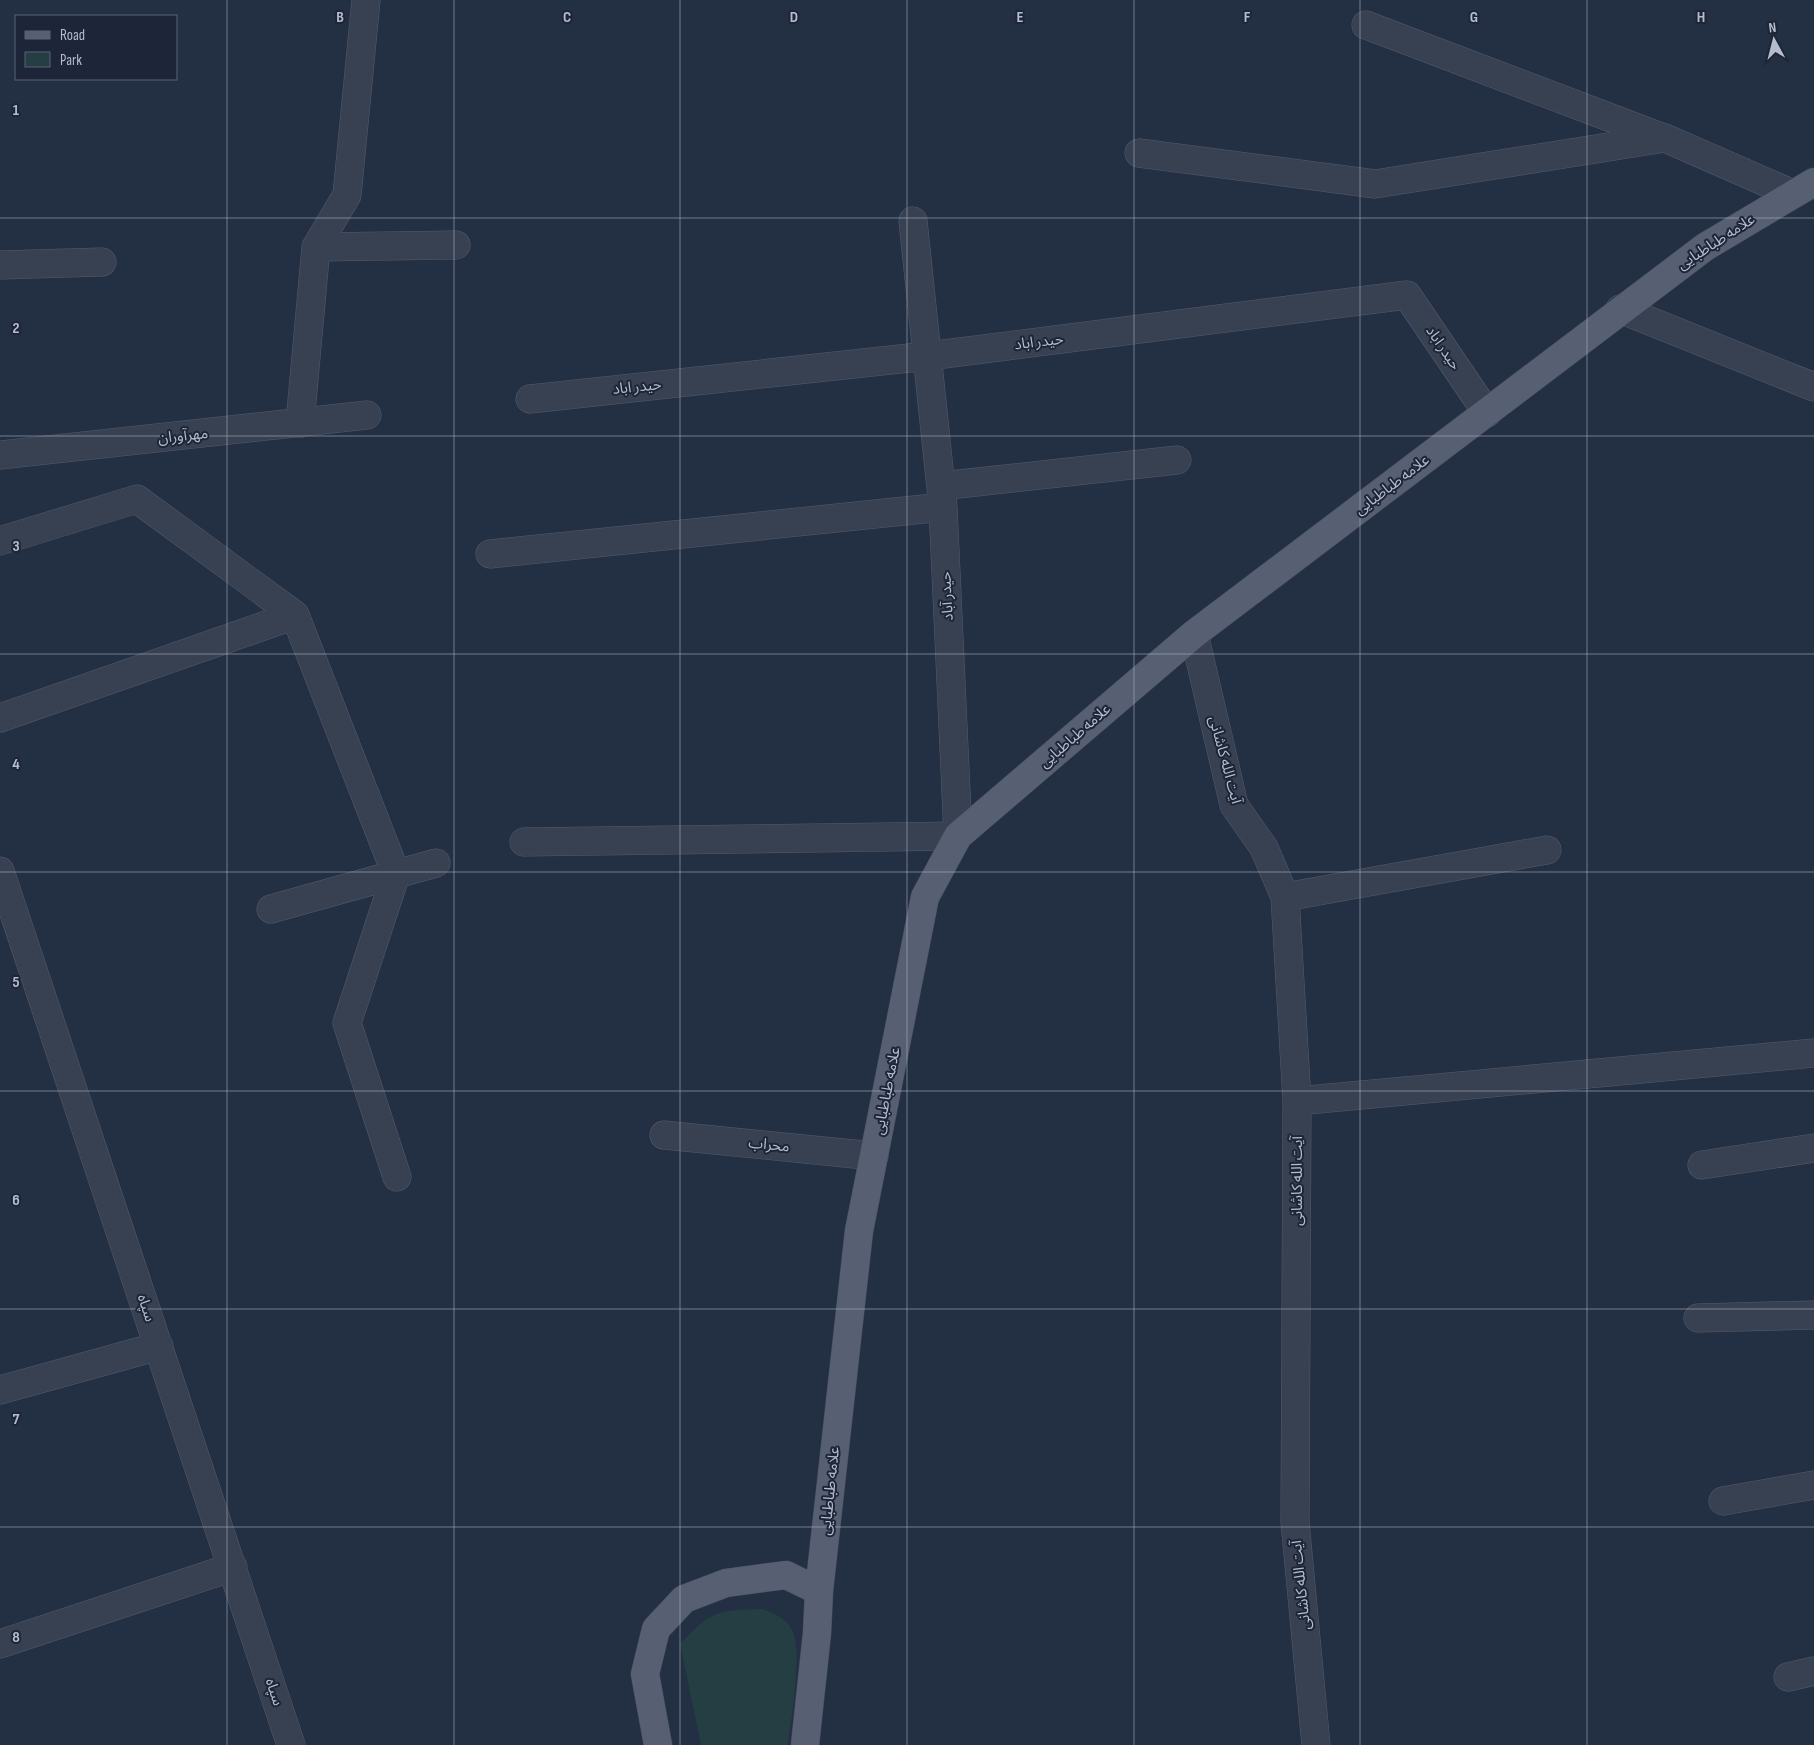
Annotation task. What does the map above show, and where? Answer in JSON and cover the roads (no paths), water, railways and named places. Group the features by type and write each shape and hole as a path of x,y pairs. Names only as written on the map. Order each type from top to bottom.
{"main road":[{"name":"علامه طباطبایی","path":"805,1745 817,1633 819,1591 859,1231 925,897 958,836 1194,634 1705,247 1804,188"},
{"path":"658,1745 645,1674 656,1629 684,1599 726,1583 786,1575 819,1591"}],"street":[{"path":"300,423 316,247 348,195 366,0"},
{"path":"1366,25 1665,138 1804,188"},
{"path":"1139,153 1375,184 1665,138"},
{"name":"حیدر آباد","path":"913,221 942,496 958,836"},
{"path":"316,247 456,244"},
{"path":"0,265 102,262"},
{"name":"حیدر اباد","path":"530,399 928,356 1407,296 1487,413"},
{"path":"1620,310 1814,387"},
{"name":"مهرآوران","path":"0,455 367,416"},
{"path":"490,554 942,496 1177,460"},
{"path":"0,541 137,499 295,615 396,874 347,1023 397,1177"},
{"path":"0,718 295,615"},
{"name":"آیت الله کاشانی","path":"1194,634 1234,805 1264,848 1285,897 1297,1100 1295,1522 1316,1745"},
{"path":"524,842 958,836"},
{"path":"1285,897 1547,850"},
{"path":"271,909 436,863"},
{"name":"سپاه","path":"0,871 291,1745"},
{"path":"1297,1100 1814,1053"},
{"name":"محراب","path":"664,1135 874,1156"},
{"path":"1702,1165 1814,1148"},
{"path":"1698,1318 1814,1315"},
{"path":"0,1390 159,1346"},
{"path":"1723,1501 1814,1485"},
{"path":"0,1644 233,1567"}]}
